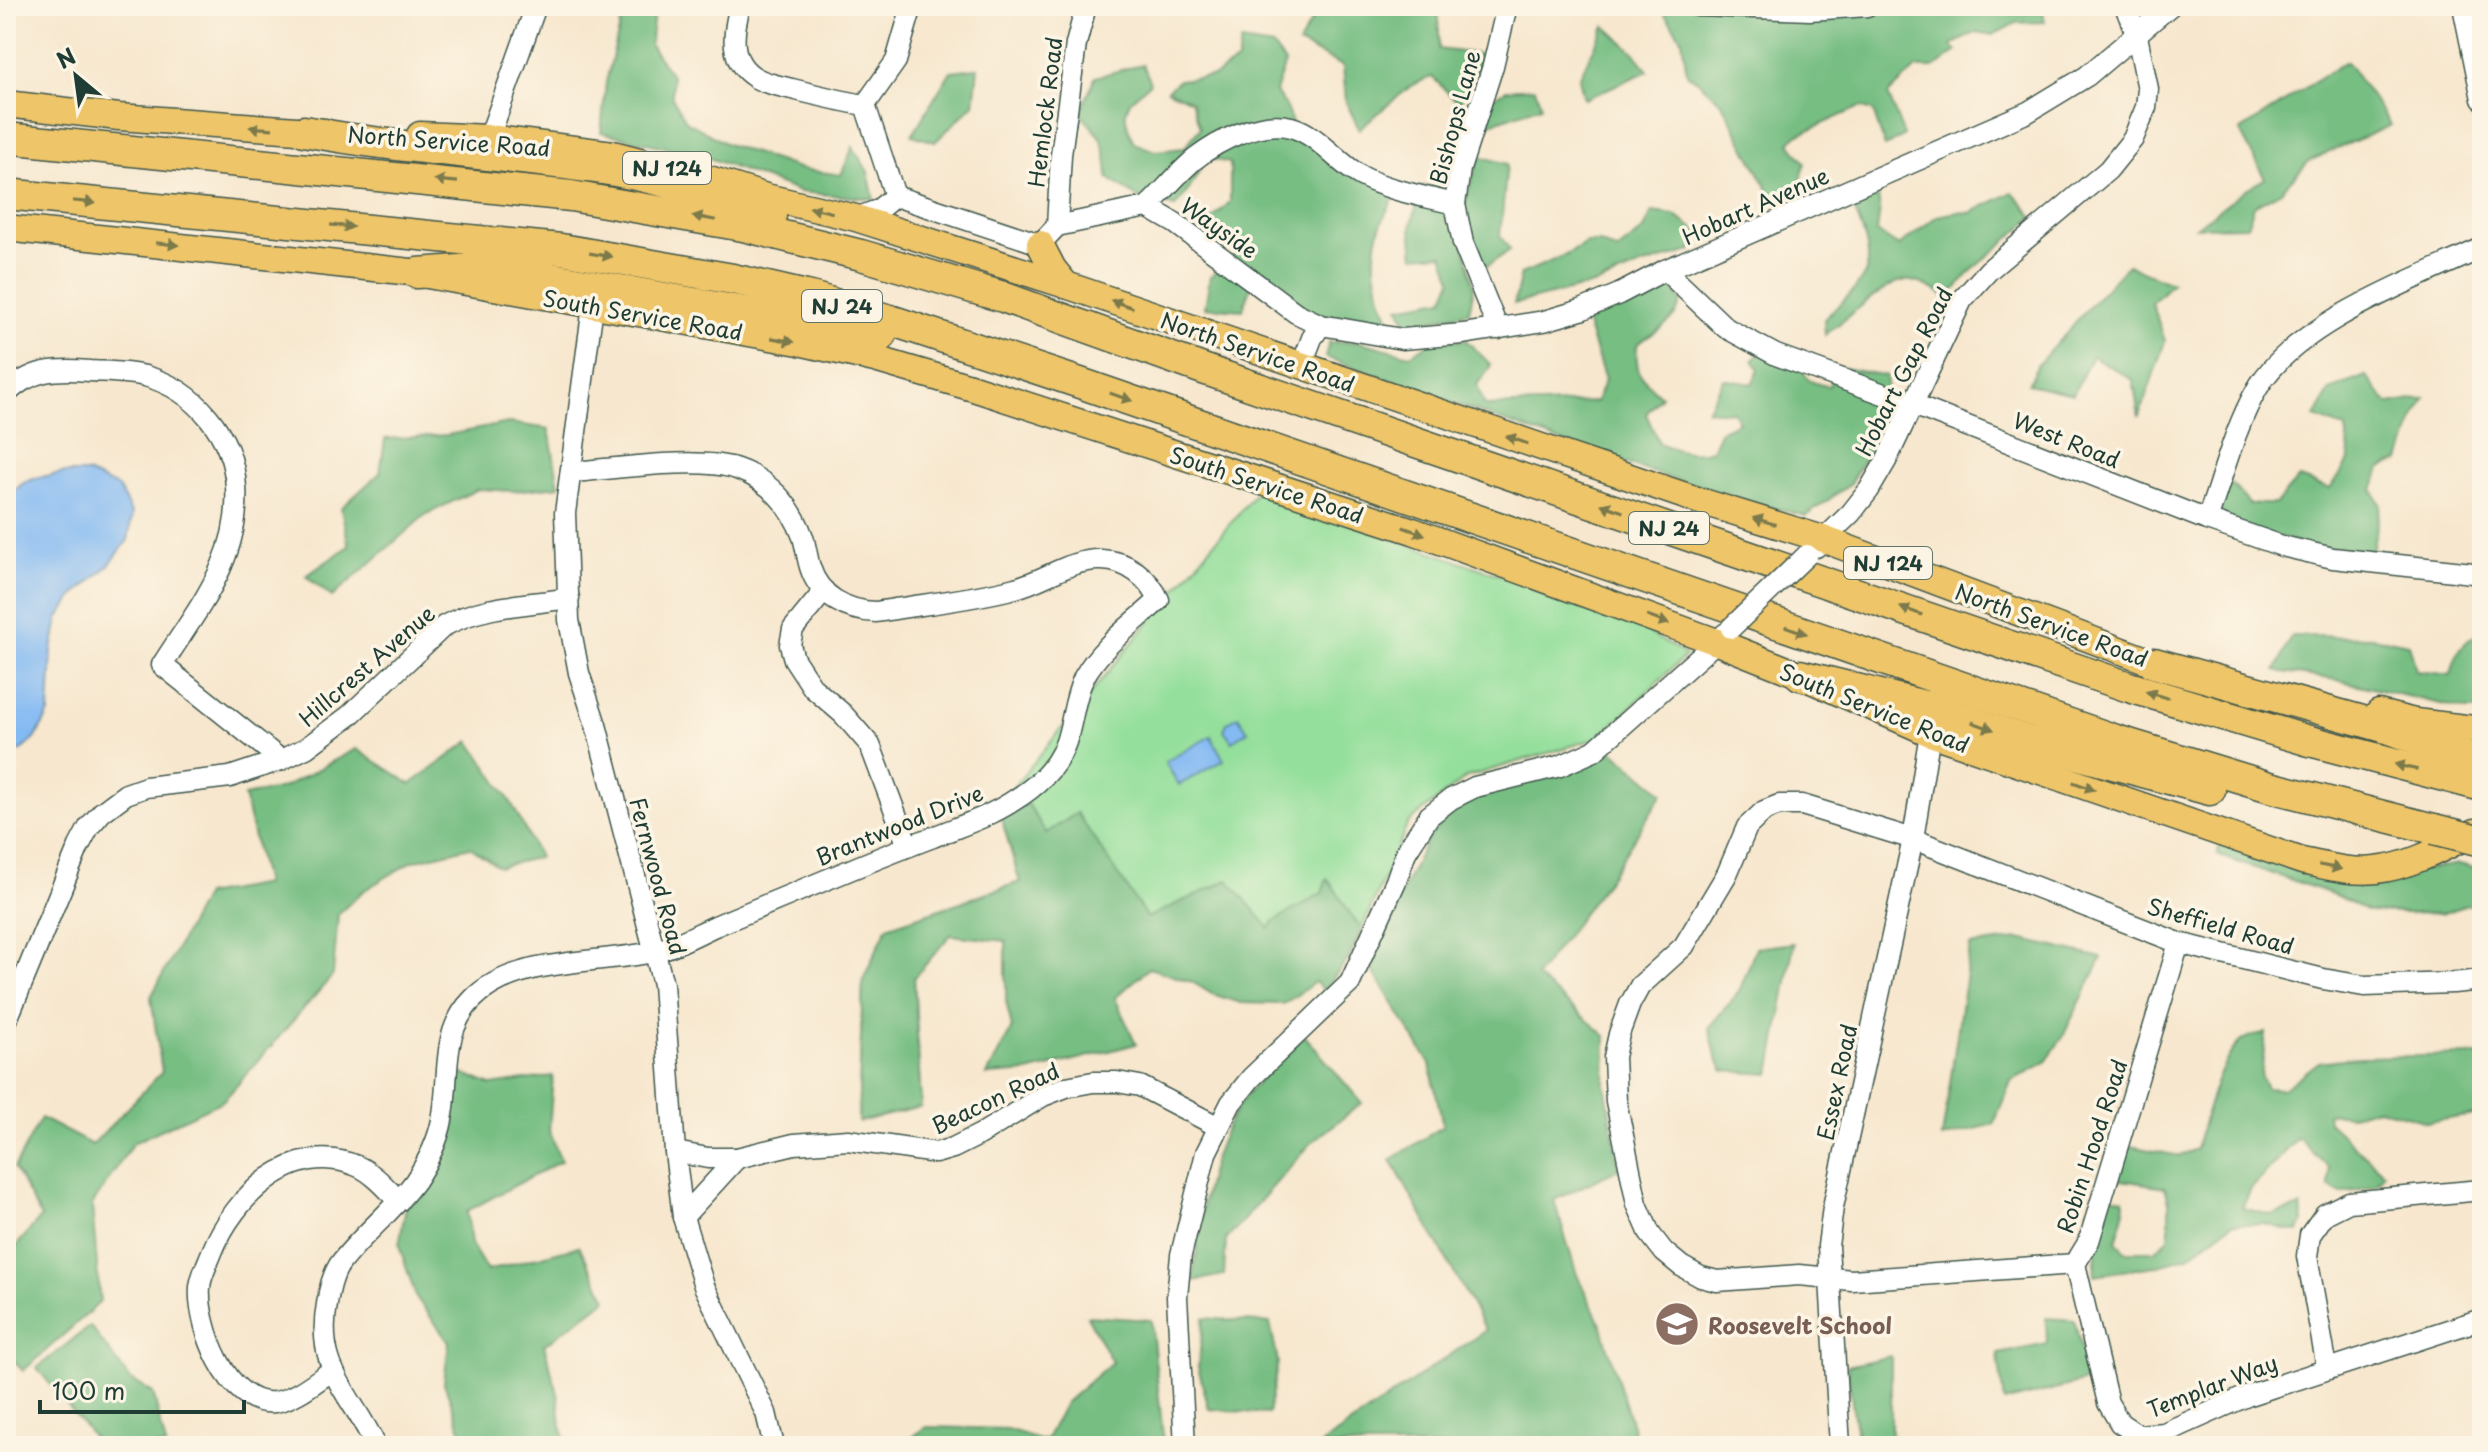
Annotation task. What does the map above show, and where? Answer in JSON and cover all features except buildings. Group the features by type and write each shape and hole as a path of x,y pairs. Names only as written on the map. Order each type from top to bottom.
{"highway":[{"path":"304,131 374,144 597,168 686,187 770,215 861,255"},
{"name":"NJ 24","path":"6,138 479,184 571,196 768,231 861,255 1003,297 1203,369 2129,687 2306,740 2482,786"},
{"name":"NJ 24","path":"6,194 474,238 648,262 811,297 1080,383 2113,739 2241,779 2482,841"},
{"path":"417,273 474,269 562,280 860,331 1080,383"},
{"path":"2154,663 2384,727 2482,762"},
{"path":"1800,675 1933,708 2024,740 2261,804 2434,829"}],"main road":[{"name":"North Service Road","path":"6,104 119,117 304,131 489,138 613,154 766,197 856,218 1066,285 1703,502 1815,547 2154,663 2270,686 2415,722 2482,730"},
{"name":"South Service Road","path":"6,228 417,273 875,359 1413,531 1724,635 1800,675 1930,733 2302,861 2346,870 2376,870 2418,860 2482,829"},
{"path":"1049,235 1053,269 1066,285"}],"street":[{"path":"489,138 536,6"},
{"path":"740,6 733,30 734,47 738,58 756,79 836,101 865,105"},
{"path":"865,105 896,61 912,6"},
{"name":"Hemlock Road","path":"1049,235 1056,207 1076,44 1086,6"},
{"name":"Bishops Lane","path":"1498,329 1463,243 1455,204 1460,169 1493,66 1507,6"},
{"path":"1697,6 1810,10 1867,6"},
{"name":"Hobart Gap Road","path":"1724,635 1851,513 1869,490 1886,461 1962,300 2009,251 2098,179 2133,139 2146,107 2148,89 2137,36 2125,6"},
{"name":"Hobart Avenue","path":"1321,325 1402,339 1498,329 1544,321 1581,310 1665,270 2028,112 2087,76 2170,6"},
{"path":"2463,6 2482,99"},
{"path":"865,105 895,196"},
{"path":"1147,207 1195,160 1244,132 1270,126 1292,127 1317,142 1343,165 1385,186 1455,204"},
{"path":"895,196 1049,235"},
{"path":"856,218 878,210 895,196"},
{"name":"Wayside","path":"1049,235 1147,207 1175,223 1296,313 1321,325"},
{"path":"2207,520 2255,390 2282,355 2360,305 2482,248"},
{"name":"West Road","path":"1665,270 1726,328 1776,355 1911,404 2207,520 2282,546 2333,558 2482,574"},
{"name":"Fernwood Road","path":"593,306 565,513 569,620 579,673 596,725 663,984 675,1152 683,1217 704,1286 766,1413 774,1446"},
{"path":"1301,367 1312,338 1321,325"},
{"path":"6,394 27,377 44,370 130,373 155,379 179,390 199,406 215,426 227,448 235,473 235,519 231,542 222,570 162,665 281,760"},
{"path":"572,472 703,463 724,465 764,483 787,506 802,535 813,576 824,591 793,629 790,645 794,659 813,688 843,714 870,745 908,846"},
{"name":"Brantwood Drive","path":"376,1446 367,1427 351,1407 324,1347 329,1290 339,1264 399,1201 429,1158 443,1118 447,1054 452,1033 460,1015 473,998 488,986 528,971 654,951 980,819 1010,804 1036,786 1055,763 1066,742 1074,703 1084,677 1101,653 1159,600 1138,573 1113,561 1100,559 1072,564 1037,582 1011,589 876,612 848,608 824,591"},
{"name":"Hillcrest Avenue","path":"6,1022 79,846 102,812 126,794 146,787 230,777 281,760 328,733 453,621 478,612 569,598"},
{"path":"1185,1446 1177,1297 1181,1255 1206,1153 1231,1103 1251,1078 1350,983 1406,852 1429,816 1451,799 1475,787 1560,766 1594,751 1724,635"},
{"name":"Essex Road","path":"1840,1446 1828,1246 1833,1207 1913,839 1930,733"},
{"name":"Sheffield Road","path":"1830,1277 1799,1275 1711,1280 1690,1272 1664,1252 1650,1234 1637,1204 1616,1101 1614,1057 1630,1004 1640,986 1684,946 1727,874 1747,827 1764,811 1779,805 1802,805 1913,839 2179,943 2323,979 2364,986 2482,980"},
{"name":"Robin Hood Road","path":"1830,1277 1852,1280 2075,1264 2089,1241 2179,943"},
{"name":"Beacon Road","path":"675,1152 708,1158 737,1158 820,1140 848,1140 936,1153 981,1134 1043,1096 1066,1087 1093,1082 1140,1086 1217,1126"},
{"path":"683,1217 737,1158"},
{"path":"333,1370 276,1402 247,1397 230,1380 211,1347 200,1287 217,1238 230,1217 270,1176 295,1163 321,1160 357,1166 399,1201"},
{"path":"2327,1368 2307,1256 2310,1235 2325,1214 2349,1202 2482,1190"},
{"name":"Templar Way","path":"2075,1264 2108,1403 2120,1423 2138,1435 2149,1436 2183,1426 2249,1395 2482,1319"}],"green space":[{"path":"625,6 655,6 650,45 672,76 672,97 686,121 727,144 801,169 841,175 853,147 868,172 874,199 800,192 706,157 601,132 606,82"},
{"path":"1306,6 1439,6 1439,49 1485,55 1459,103 1432,77 1412,85 1359,129 1346,102 1343,66 1299,44 1312,20"},
{"path":"1659,6 2042,6 2045,22 2016,23 1993,35 1977,32 1951,45 1957,51 1934,68 1916,68 1888,95 1904,135 1885,147 1873,111 1860,107 1797,135 1790,143 1805,163 1798,194 1775,203 1722,103 1687,74 1682,39"},
{"path":"1605,26 1636,54 1648,71 1584,99 1579,78"},
{"path":"1241,42 1273,47 1285,63 1275,92 1284,103 1297,135 1396,195 1380,226 1375,256 1378,286 1389,319 1346,320 1315,313 1288,297 1256,269 1243,310 1205,307 1210,277 1241,248 1205,226 1230,202 1230,163 1206,158 1190,188 1175,207 1137,197 1108,178 1102,142 1080,114 1095,77 1143,64 1150,83 1129,103 1126,115 1134,143 1155,151 1184,148 1200,128 1191,101 1167,90 1179,80 1214,76 1237,61"},
{"path":"2346,61 2391,125 2309,161 2281,191 2254,206 2247,226 2196,227 2246,189 2265,179 2240,131"},
{"path":"978,68 974,104 935,142 912,135 951,71"},
{"path":"1535,88 1541,106 1483,126 1491,99 1506,90"},
{"path":"1479,156 1507,164 1500,236 1510,250 1487,266 1473,246 1464,206"},
{"path":"1422,186 1451,187 1474,287 1469,312 1408,325 1399,307 1443,299 1452,280 1443,254 1414,256 1411,227"},
{"path":"1876,187 1880,208 1877,232 1899,246 1937,216 1970,213 2013,192 2034,217 1975,267 1948,298 1921,283 1902,281 1874,297 1825,335 1824,319 1853,290 1867,268 1866,243 1852,204"},
{"path":"1652,212 1674,215 1699,232 1691,251 1641,266 1597,284 1514,304 1521,274 1586,243 1600,243 1617,251 1644,230"},
{"path":"2127,265 2172,283 2152,303 2165,341 2139,417 2133,380 2092,356 2073,394 2028,384 2038,364"},
{"path":"1670,286 1681,300 1679,308 1664,326 1637,345 1640,374 1661,396 1646,414 1659,443 1685,452 1712,450 1721,430 1739,422 1733,412 1707,410 1724,379 1752,384 1759,369 1753,360 1766,345 1798,360 1809,379 1817,384 1829,386 1837,367 1887,376 1886,402 1878,434 1849,485 1806,516 1623,463 1325,357 1329,342 1360,342 1410,355 1433,341 1466,340 1491,365 1477,385 1485,406 1596,402 1605,380 1586,321 1610,305"},
{"path":"2366,376 2388,404 2425,398 2412,424 2400,461 2381,468 2373,490 2381,505 2372,552 2317,549 2242,526 2216,512 2228,480 2249,504 2276,504 2299,478 2330,489 2350,459 2346,429 2315,417 2330,390"},
{"path":"509,423 549,429 559,486 513,491 478,489 425,515 332,597 306,576 349,546 341,508 380,473 385,439 447,435"},
{"path":"1256,492 1620,616 1686,655 1598,738 1467,777 1408,823 1349,958 1324,990 1315,982 1082,948 950,935 914,978 921,1107 858,1122 863,980 887,927 1020,882 998,806"},
{"path":"2482,632 2482,710 2467,710 2337,680 2276,671 2291,636 2373,637 2409,644 2416,671 2451,675 2460,649"},
{"path":"470,741 512,804 539,857 499,867 470,847 413,861 363,891 338,914 333,975 224,1100 133,1143 92,1205 100,1302 23,1371 6,1352 6,1258 41,1217 14,1168 41,1118 92,1145 162,1072 151,997 205,895 265,884 244,796 283,788 356,749 411,784"},
{"path":"1612,750 1663,793 1609,878 1536,977 1606,1036 1605,1084 1619,1169 1554,1200 1577,1275 1602,1327 1638,1446 1319,1446 1486,1330 1391,1160 1443,1126 1430,1064 1368,963 1428,837 1464,802"},
{"path":"1028,804 1046,833 1077,813 1147,918 1228,880 1270,929 1273,922 1322,893 1327,879 1362,927 1349,958 1324,990 1315,982 1284,1004 1241,1003 1149,968 1115,998 1136,1044 1028,1072 987,1075 1012,1028 1006,1001 1006,941 950,935 914,978 921,1107 858,1122 863,980 887,927 1020,882 1001,816"},
{"path":"2222,838 2393,875 2459,864 2482,869 2482,905 2467,905 2441,914 2369,912 2338,896 2217,855"},
{"path":"2019,939 2102,958 2063,1036 2046,1062 2011,1081 1994,1124 1942,1138 1970,946"},
{"path":"1794,943 1770,1074 1724,1071 1716,1056 1709,1027 1739,992 1756,948"},
{"path":"2266,1033 2261,1077 2266,1088 2283,1089 2319,1062 2359,1057 2482,1055 2482,1114 2427,1122 2378,1108 2351,1115 2327,1113 2328,1122 2384,1173 2377,1185 2341,1194 2329,1186 2329,1168 2298,1138 2251,1189 2242,1208 2272,1215 2301,1207 2303,1222 2298,1232 2264,1224 2232,1224 2187,1257 2155,1266 2094,1275 2097,1241 2109,1195 2123,1199 2125,1210 2116,1242 2125,1251 2155,1251 2169,1238 2169,1202 2165,1187 2115,1179 2125,1145 2179,1156 2196,1149 2215,1087 2230,1055 2248,1037"},
{"path":"1304,1035 1362,1103 1312,1142 1226,1240 1224,1275 1193,1281 1202,1209 1221,1140 1244,1098"},
{"path":"456,1071 491,1085 553,1076 549,1130 561,1161 467,1211 471,1244 487,1271 579,1246 607,1299 544,1345 568,1446 467,1446 444,1383 449,1342 416,1297 399,1245 407,1200 448,1148"},
{"path":"1087,1316 1151,1320 1164,1446 898,1446 926,1427 1007,1429 1045,1441 1065,1403 1112,1362"},
{"path":"1204,1318 1270,1323 1278,1362 1268,1414 1209,1409 1198,1367"},
{"path":"2046,1318 2074,1320 2090,1380 2004,1402 1998,1354 2047,1344"},
{"path":"90,1326 130,1379 153,1393 166,1446 100,1446 37,1368"},
{"path":"1891,1356 1891,1446 1858,1446 1847,1366"}],"water":[{"path":"87,473 118,487 132,514 128,540 109,565 73,597 58,619 52,650 49,713 35,739 14,755 6,752 6,509 10,498 21,485 36,478"},
{"path":"1238,716 1248,731 1232,741 1224,730 1227,723"},
{"path":"1211,736 1224,760 1179,785 1165,762"}],"place":[{"name":"Roosevelt School","path":"1677,1324"}]}
